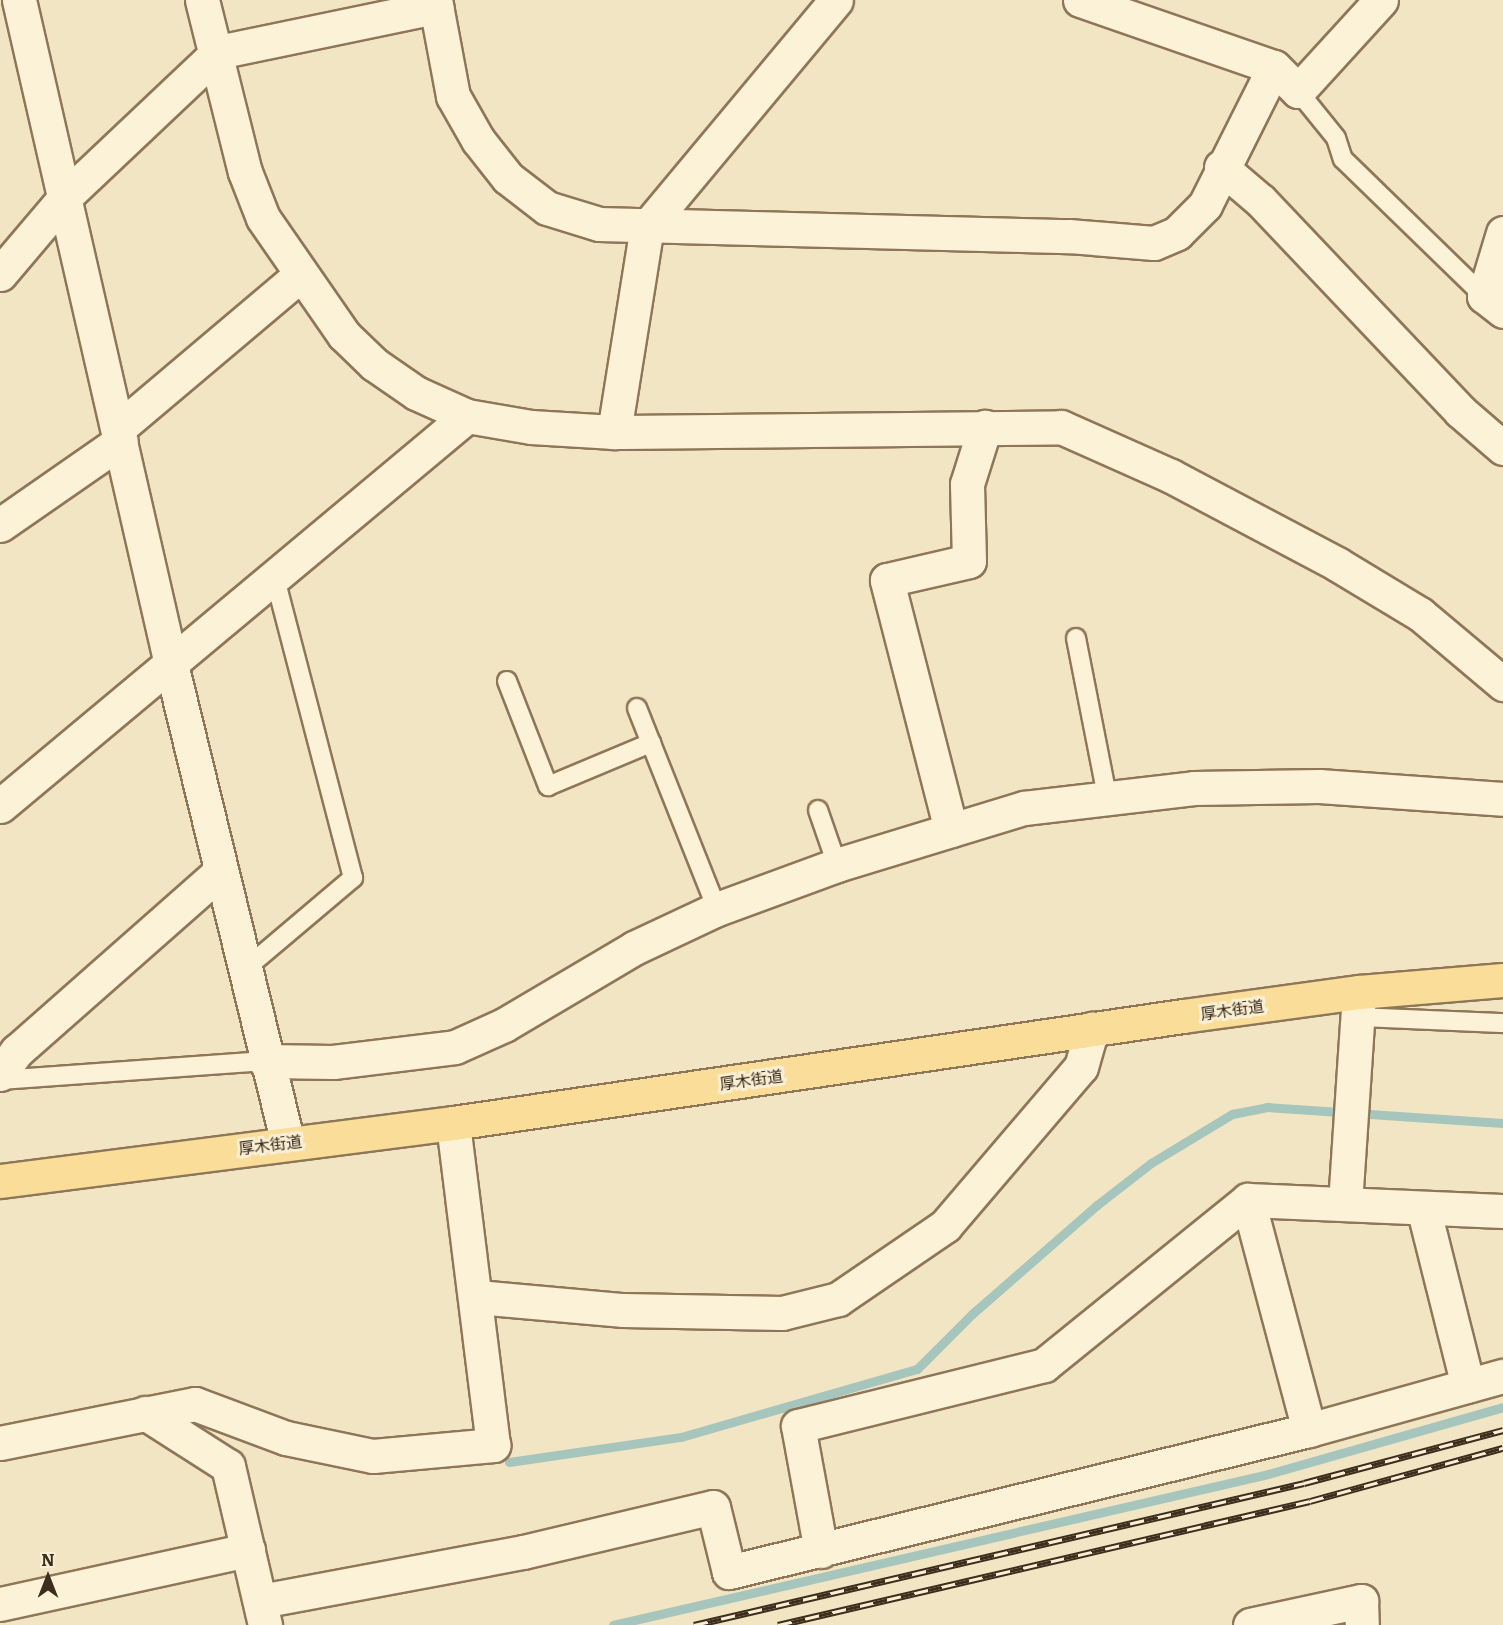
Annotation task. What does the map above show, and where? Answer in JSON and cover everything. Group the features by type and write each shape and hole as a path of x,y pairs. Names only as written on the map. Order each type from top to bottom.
{"main road":[{"name":"厚木街道","path":"0,1181 287,1141 453,1123 1092,1029 1359,1005 1503,980"}],"street":[{"path":"19,0 67,195 171,664 265,1061 287,1141"},
{"path":"202,0 218,52 245,172 263,218 300,276 344,335 374,363 416,393 467,416 531,427 614,432 1061,427 1171,476 1337,564 1420,614 1503,684"},
{"path":"614,432 647,227 836,0"},
{"path":"1080,0 1274,67 1298,91 1381,0"},
{"path":"0,274 67,195 218,52 436,4 453,96 477,140 508,178 547,208 599,224 1069,236 1154,243 1177,233 1204,205 1221,167 1274,67"},
{"path":"1221,167 1261,201 1452,403 1503,448"},
{"path":"1494,303 1503,233"},
{"path":"0,525 120,435 300,276"},
{"path":"0,806 171,664 274,574 467,416"},
{"path":"951,830 887,580 969,561 967,484 986,427"},
{"path":"265,1061 333,1062 455,1047 504,1025 634,948 717,909 837,865 1024,808 1107,796 1194,788 1319,786 1503,799"},
{"path":"0,1074 17,1051 221,872"},
{"path":"1345,1204 1359,1005"},
{"path":"477,1297 623,1310 782,1313 838,1299 945,1226 1080,1067 1092,1029"},
{"path":"0,1443 195,1404 286,1438 373,1456 493,1445 477,1297 453,1123"},
{"path":"1248,1200 1309,1430"},
{"path":"821,1551 798,1426 1044,1365 1248,1200 1345,1204 1424,1211 1503,1211"},
{"path":"1424,1211 1468,1386"},
{"path":"145,1413 228,1466 263,1613 713,1507 729,1572 1309,1430 1503,1377"},
{"path":"0,1604 248,1550"},
{"path":"1250,1625 1361,1600 1362,1625"}],"lane":[{"path":"1298,91 1336,138 1343,159 1494,303"},
{"path":"244,970 353,878 274,574"},
{"path":"1076,638 1107,796"},
{"path":"507,681 548,786 651,743"},
{"path":"637,708 717,909"},
{"path":"818,810 837,865"},
{"path":"1359,1005 1503,1023"},
{"path":"0,1080 265,1061"}],"waterway":[{"path":"509,1462 681,1437 917,1369 972,1314 1097,1205 1151,1163 1232,1114 1267,1107 1503,1123"},
{"path":"613,1625 1268,1474 1503,1407"}],"railway":[{"path":"694,1625 1304,1483 1503,1430"},
{"path":"778,1625 1310,1501 1503,1448"}]}
